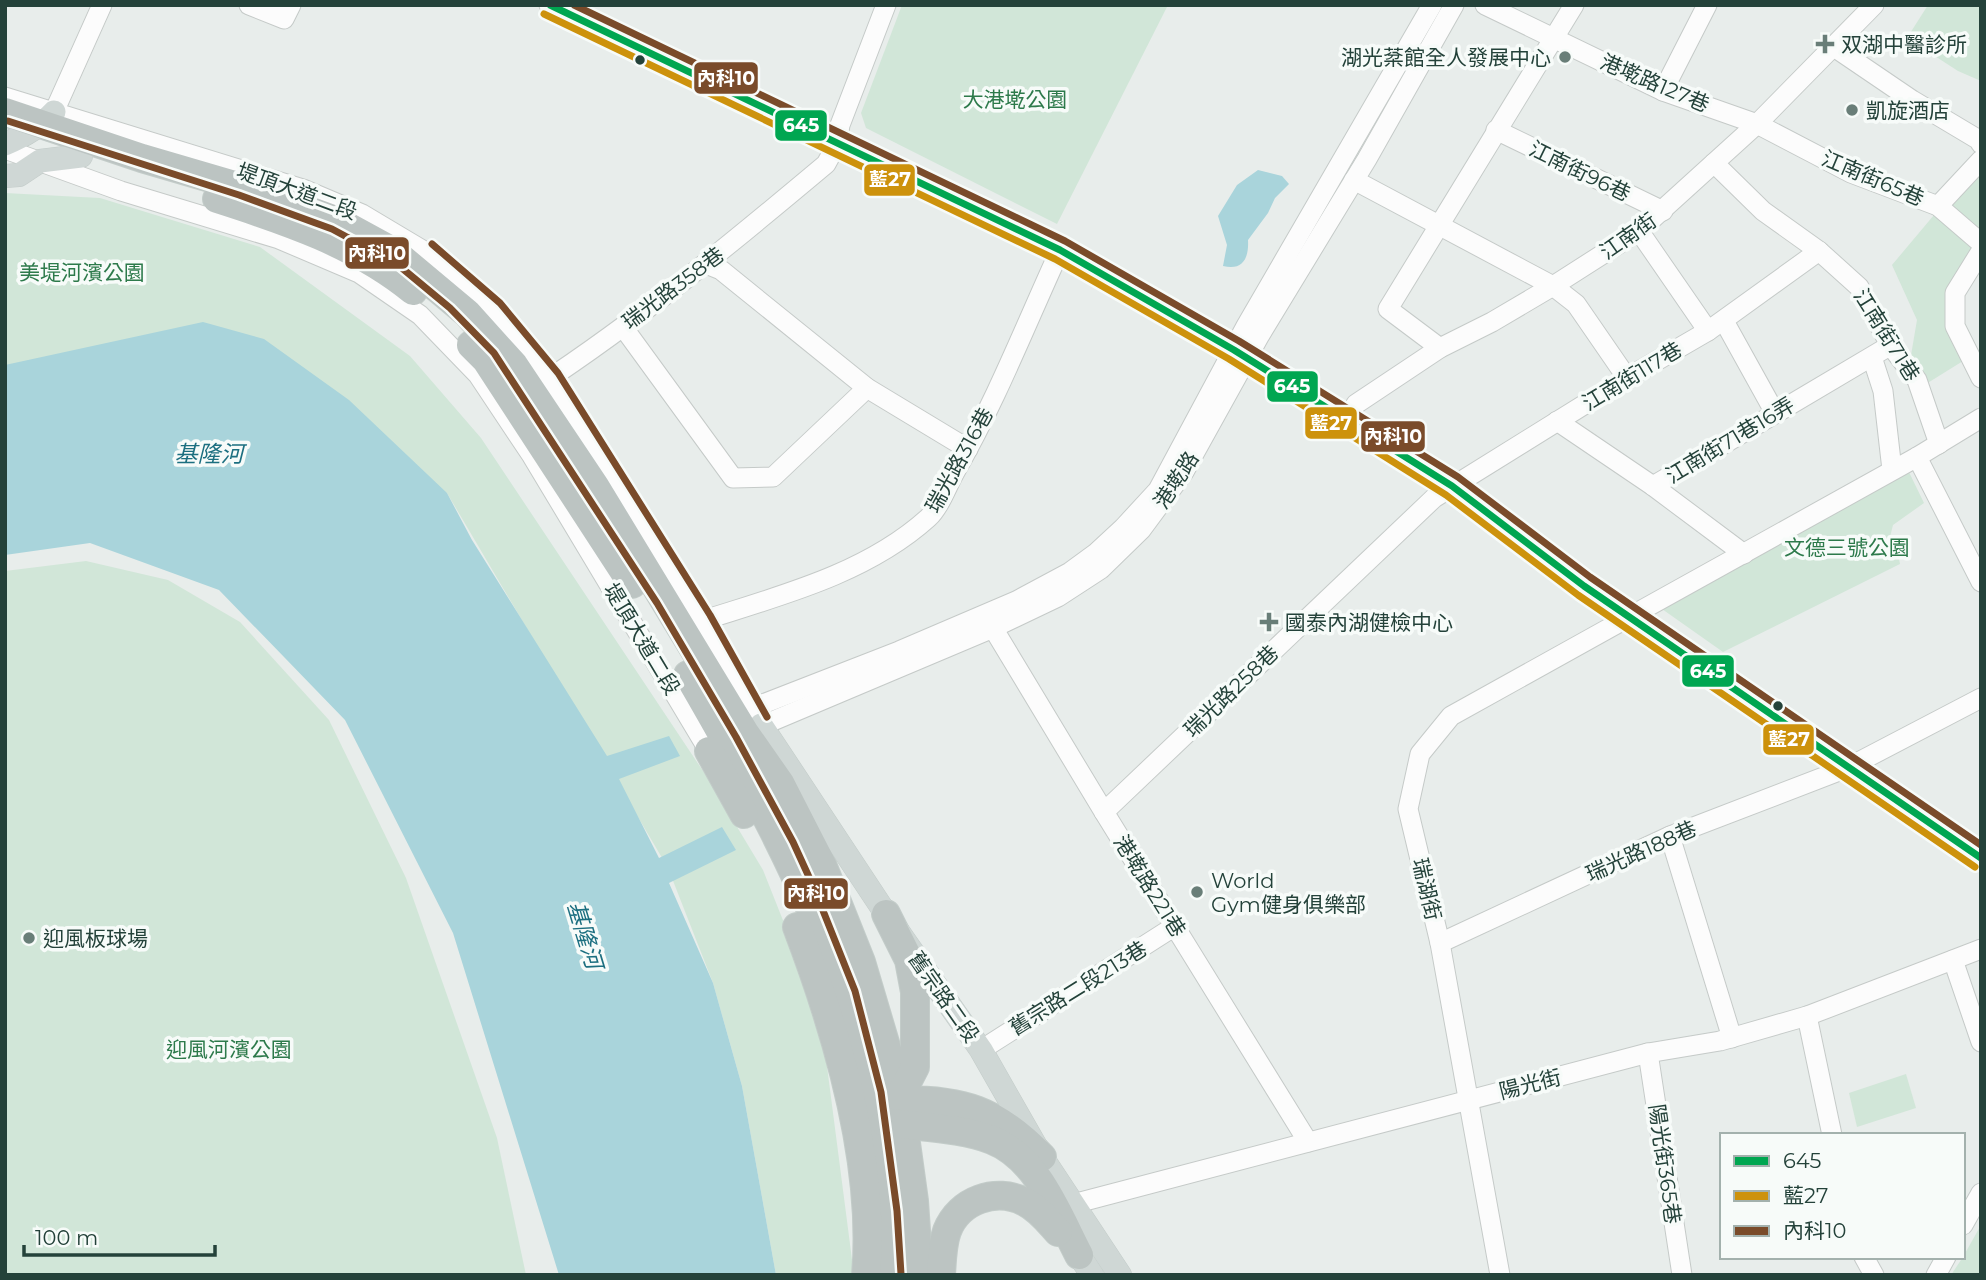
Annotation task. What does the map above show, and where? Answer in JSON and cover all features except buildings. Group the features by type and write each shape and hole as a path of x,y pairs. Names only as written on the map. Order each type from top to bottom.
{"highway":[{"name":"堤頂大道二段","path":"5,112 23,133 82,156 236,205 327,238 390,272 443,316 486,360 518,399 641,597 730,729"},
{"name":"堤頂大道二段","path":"23,133 142,158 261,193 338,221 393,251 467,313 514,365 518,399"},
{"path":"730,729 755,832 785,895 830,1019 843,1069 867,1209 866,1275"},
{"path":"730,729 785,793 818,856 842,913 874,1003 892,1115 914,1201 919,1275"},
{"path":"886,914 909,960 915,992 915,1067 892,1115 887,1212 891,1275"},
{"path":"892,1115 933,1099 967,1106 1008,1126 1042,1157"},
{"path":"892,1115 984,1137 1004,1146 1029,1168 1042,1185 1086,1265"},
{"path":"941,1275 944,1244 951,1223 960,1211 985,1197 998,1195 1015,1197 1040,1212 1086,1265"}],"main road":[{"path":"5,176 19,175 40,161 82,156"},
{"name":"舊宗路二段","path":"730,729 886,914 981,1050 1042,1157 1120,1275"}],"street":[{"path":"23,133 102,5"},
{"path":"249,5 287,12"},
{"path":"549,5 1060,250 1240,354 1452,486 1584,586 1981,858"},
{"path":"837,144 840,125 886,5"},
{"name":"港墘路","path":"730,729 993,628 1058,597 1101,569 1141,530 1184,472 1240,354 1432,5"},
{"name":"港墘路","path":"730,729 987,614 1070,572 1122,528 1158,490 1240,354 1354,180 1454,5"},
{"name":"港墘路127巷","path":"1485,5 1663,91 1757,124"},
{"path":"1440,348 1388,309 1574,5"},
{"path":"1663,91 1707,5"},
{"name":"江南街","path":"1346,420 1356,404 1440,348 1491,323 1639,232 1757,124 1834,47 1867,7"},
{"path":"1834,47 1912,100 1979,140 1981,144"},
{"name":"堤頂大道二段","path":"5,97 40,161 121,191 279,239 359,274 419,315 478,375 518,399 701,621 730,729"},
{"name":"江南街65巷","path":"1757,124 1851,173 1938,206 1981,243"},
{"name":"江南街96巷","path":"1496,130 1663,211"},
{"name":"瑞光路358巷","path":"518,399 623,327 706,264 826,164 837,144"},
{"path":"1938,206 1981,160"},
{"name":"江南街71巷","path":"1714,163 1763,211 1819,251 1858,288 1891,345 1916,380 1939,444"},
{"path":"1354,180 1553,286 1576,304 1627,378"},
{"path":"1639,232 1716,326 1776,413"},
{"name":"瑞光路316巷","path":"701,621 779,596 864,562 895,544 931,515 968,449 1060,250"},
{"name":"江南街117巷","path":"1452,486 1716,326 1819,251"},
{"path":"1981,251 1955,293 1955,326 1981,378"},
{"path":"706,264 720,270 867,388 968,449"},
{"path":"623,327 733,478 773,477 867,388"},
{"name":"江南街71巷16弄","path":"1557,421 1653,486 1891,345"},
{"path":"1872,357 1883,391 1892,470"},
{"path":"1630,617 1917,457 1981,418"},
{"path":"1917,457 1981,582"},
{"name":"瑞光路258巷","path":"1104,812 1434,498 1452,486"},
{"path":"1653,486 1744,554"},
{"name":"瑞湖街","path":"1500,1275 1440,943 1408,810 1420,754 1451,716 1630,617"},
{"name":"港墘路221巷","path":"993,628 1308,1142"},
{"name":"瑞光路188巷","path":"1440,943 1670,836 1847,768 1981,698"},
{"path":"1670,836 1732,1038"},
{"name":"舊宗路二段213巷","path":"981,1050 1175,926"},
{"name":"陽光街","path":"1073,1204 1648,1053 1732,1038 1807,1016 1981,949"},
{"path":"1953,961 1981,1042"},
{"path":"1807,1016 1832,1133"},
{"name":"陽光街365巷","path":"1648,1053 1682,1275"},
{"path":"1965,1221 1981,1193"},
{"path":"1865,1259 1874,1275"},
{"path":"1936,1275 1945,1259"}],"green space":[{"name":"大港墘公園","path":"902,5 1168,5 1057,224 866,128 861,113"},
{"path":"1928,5 1981,5 1981,81 1958,71 1907,38"},
{"path":"1981,166 1981,239 1946,204"},
{"name":"美堤河濱公園","path":"5,193 100,198 260,247 410,356 481,438 707,777 763,870 792,943 825,1051 854,1275 776,1275 742,1086 713,983 668,868 447,493 5,366"},
{"path":"1934,215 1977,247 1952,282 1963,361 1926,384 1910,361 1917,320 1892,265"},
{"name":"文德三號公園","path":"1907,468 1924,503 1893,525 1889,541 1897,549 1900,564 1723,652 1662,609"},
{"name":"迎風河濱公園","path":"86,561 168,580 240,622 329,720 406,878 497,1138 526,1275 5,1275 5,571"},
{"path":"1906,1074 1916,1108 1857,1127 1849,1093"},
{"path":"1981,1225 1981,1275 1951,1275 1962,1259 1965,1259 1965,1253"}],"water":[{"path":"1258,170 1282,176 1289,184 1275,198 1268,213 1248,240 1243,262 1235,267 1223,266 1227,245 1218,216 1237,185"},
{"name":"基隆河","path":"203,322 264,339 349,400 447,493 472,540 607,756 669,736 680,756 619,779 659,858 722,827 736,850 669,883 713,983 742,1086 776,1275 559,1275 453,933 345,720 219,590 90,543 5,555 5,365"}],"transit line":[{"name":"645","path":"550,5 1060,250 1234,350 1452,486 1584,586 1981,858"},
{"name":"內科10","path":"574,5 1065,241 1239,341 1458,477 1590,577 1981,845"},
{"name":"藍27","path":"544,14 1055,259 1229,359 1446,495 1578,595 1975,867"},
{"name":"內科10","path":"8,121 239,195 332,229 397,264 450,308 494,353 657,603 736,737 793,842 814,888 855,991 881,1092 897,1211 901,1274"},
{"name":"內科10","path":"432,244 500,303 558,373 710,615 767,717"}],"place":[{"name":"双湖中醫診所","path":"1825,44"},
{"name":"湖光棻館全人發展中心","path":"1565,57"},
{"name":"凱旋酒店","path":"1852,110"},
{"name":"國泰內湖健檢中心","path":"1269,622"},
{"name":"World Gym健身俱樂部","path":"1197,892"},
{"name":"迎風板球場","path":"29,938"}]}
